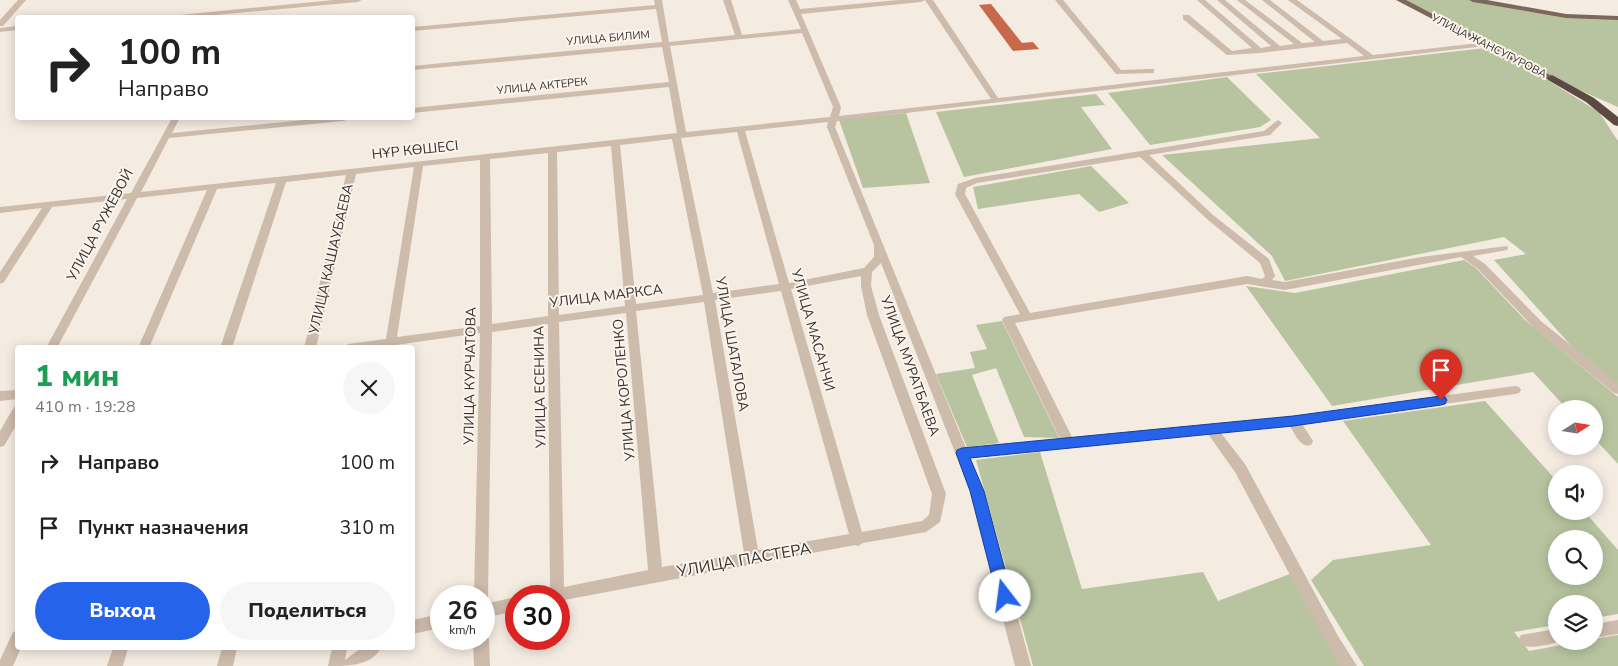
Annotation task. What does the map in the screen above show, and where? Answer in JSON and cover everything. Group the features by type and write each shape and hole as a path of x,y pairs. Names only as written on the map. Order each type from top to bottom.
{"highway":[{"path":"1552,78 1618,107"},
{"path":"1552,78 1590,100 1618,123"}],"main road":[{"name":"УЛИЦА ЖАНСУГУРОВА","path":"1400,0 1552,78"},
{"path":"1473,0 1504,3 1566,16 1618,18"}],"street":[{"path":"0,24 22,0"},
{"path":"234,14 241,0"},
{"path":"213,15 358,0"},
{"path":"727,0 739,37"},
{"path":"792,0 836,107 832,127 836,140 977,491 1023,666"},
{"path":"796,12 921,0"},
{"path":"929,0 996,101"},
{"path":"1059,0 1119,72 1151,71"},
{"path":"1201,0 1260,51"},
{"path":"1221,0 1279,49"},
{"path":"1241,0 1301,46"},
{"path":"1266,0 1322,44"},
{"path":"1292,0 1371,57"},
{"path":"415,29 658,3"},
{"name":"УЛИЦА ШАТАЛОВА","path":"658,3 674,84 679,136 709,298 752,558"},
{"path":"1186,17 1227,52 1260,51 1347,41"},
{"path":"0,30 15,28"},
{"name":"УЛИЦА БИЛИМ","path":"415,68 805,31"},
{"name":"НҰР КӨШЕСІ","path":"0,210 996,101 1485,44"},
{"name":"УЛИЦА АКТЕРЕК","path":"415,110 674,84"},
{"name":"УЛИЦА РУЖЕВОЙ","path":"53,345 175,120"},
{"path":"166,136 324,120"},
{"path":"1027,316 960,194 961,186 975,181 1267,133 1278,123"},
{"name":"УЛИЦА МАСАНЧИ","path":"740,129 858,540"},
{"name":"УЛИЦА КОРОЛЕНКО","path":"615,143 656,575"},
{"name":"УЛИЦА ЕСЕНИНА","path":"552,150 554,318 553,585"},
{"path":"1141,153 1210,217 1265,262 1270,276 1265,283"},
{"name":"УЛИЦА КУРЧАТОВА","path":"481,585 486,327 485,156"},
{"path":"391,344 420,163"},
{"name":"УЛИЦА КАШАУБАЕВА","path":"311,345 352,171"},
{"path":"227,345 282,179"},
{"path":"144,345 214,187"},
{"path":"0,280 48,204"},
{"path":"868,271 877,264 880,256 879,245"},
{"path":"1068,443 1008,320 1247,280 1285,286 1503,248"},
{"path":"1463,254 1481,266 1538,325 1618,390"},
{"name":"УЛИЦА МАРКСА","path":"391,344 486,327 785,287 868,271"},
{"name":"УЛИЦА МУРАТБАЕВА","path":"868,271 866,286 874,315 939,494 935,518"},
{"path":"962,453 1293,421 1515,390"},
{"path":"0,396 15,394"},
{"path":"0,442 15,415"},
{"path":"1293,421 1307,441"},
{"path":"1210,429 1240,468 1333,641 1349,666"},
{"name":"УЛИЦА ПАСТЕРА","path":"570,593 656,575 858,540 926,526 935,518"},
{"path":"415,626 430,623"},
{"path":"1603,630 1618,627"},
{"path":"1526,640 1548,637"},
{"path":"5,666 15,644"},
{"path":"115,666 120,650"},
{"path":"225,666 229,650"},
{"path":"336,666 340,650"},
{"path":"349,666 370,650"},
{"path":"481,650 482,666"}],"green space":[{"path":"1400,0 1475,0 1566,16 1618,17 1618,107 1552,78"},
{"path":"1485,48 1541,76 1599,112 1618,141 1618,387 1593,370 1494,260 1526,254 1504,237 1285,281 1272,256 1162,155 1320,138 1256,74"},
{"path":"1227,77 1271,120 1260,127 1150,145 1108,93"},
{"path":"1096,94 1105,105 1081,107 1112,149 964,177 936,112"},
{"path":"906,113 930,183 863,188 839,120"},
{"path":"1091,166 1129,203 1099,212 1079,194 978,209 973,187"},
{"path":"1464,260 1476,268 1525,320 1618,397 1618,464 1603,448 1603,400 1559,400 1533,372 1332,406 1246,286 1295,293"},
{"path":"1002,321 1059,438 1024,437 996,368 972,375 999,443 967,447 936,374 975,368 970,352 987,349 976,325"},
{"path":"1485,401 1548,471 1548,520 1592,520 1601,530 1548,530 1548,585 1603,585 1603,533 1618,550 1618,614 1603,616 1603,595 1548,595 1548,626 1514,632 1529,651 1548,647 1548,650 1603,650 1603,638 1618,635 1618,666 1364,666 1311,580 1333,560 1431,545 1343,421"},
{"path":"1040,452 1082,589 1203,572 1218,601 1290,574 1343,666 1033,666 976,460"}],"building":[{"path":"991,4 1022,43 1033,42 1039,49 1013,51 979,5"}],"route":[{"path":"1005,596 977,491 962,453 1293,421 1441,400"}]}
